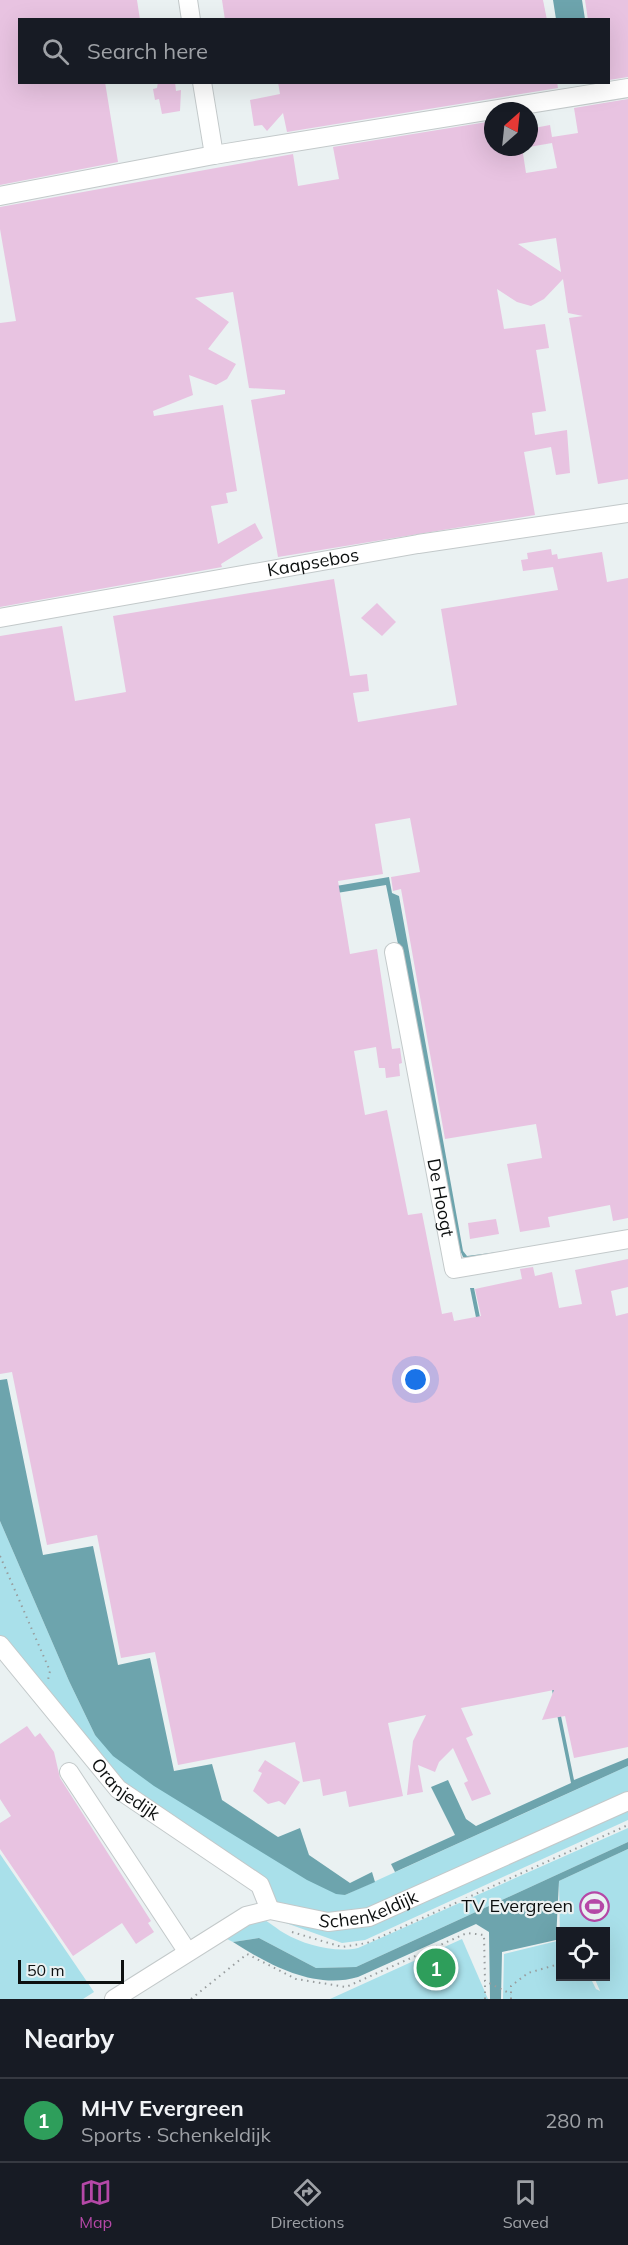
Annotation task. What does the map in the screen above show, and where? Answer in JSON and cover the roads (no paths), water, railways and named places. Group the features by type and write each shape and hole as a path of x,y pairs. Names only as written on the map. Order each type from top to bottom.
{"street":[{"path":"188,0 191,18"},
{"path":"202,84 214,155"},
{"path":"0,196 214,155 628,88"},
{"name":"Kaapsebos","path":"0,618 407,546 628,513"},
{"name":"De Hoogt","path":"394,952 454,1269 628,1239"},
{"name":"Oranjedijk","path":"0,1645 118,1789 260,1885 270,1910"},
{"path":"69,1772 187,1951"},
{"name":"Schenkeldijk","path":"114,1999 246,1916 270,1910 328,1922 369,1917 628,1801"}],"place":[{"name":"TV Evergreen","path":"594,1906"},
{"name":"MHV Evergreen","path":"436,1968"}]}
